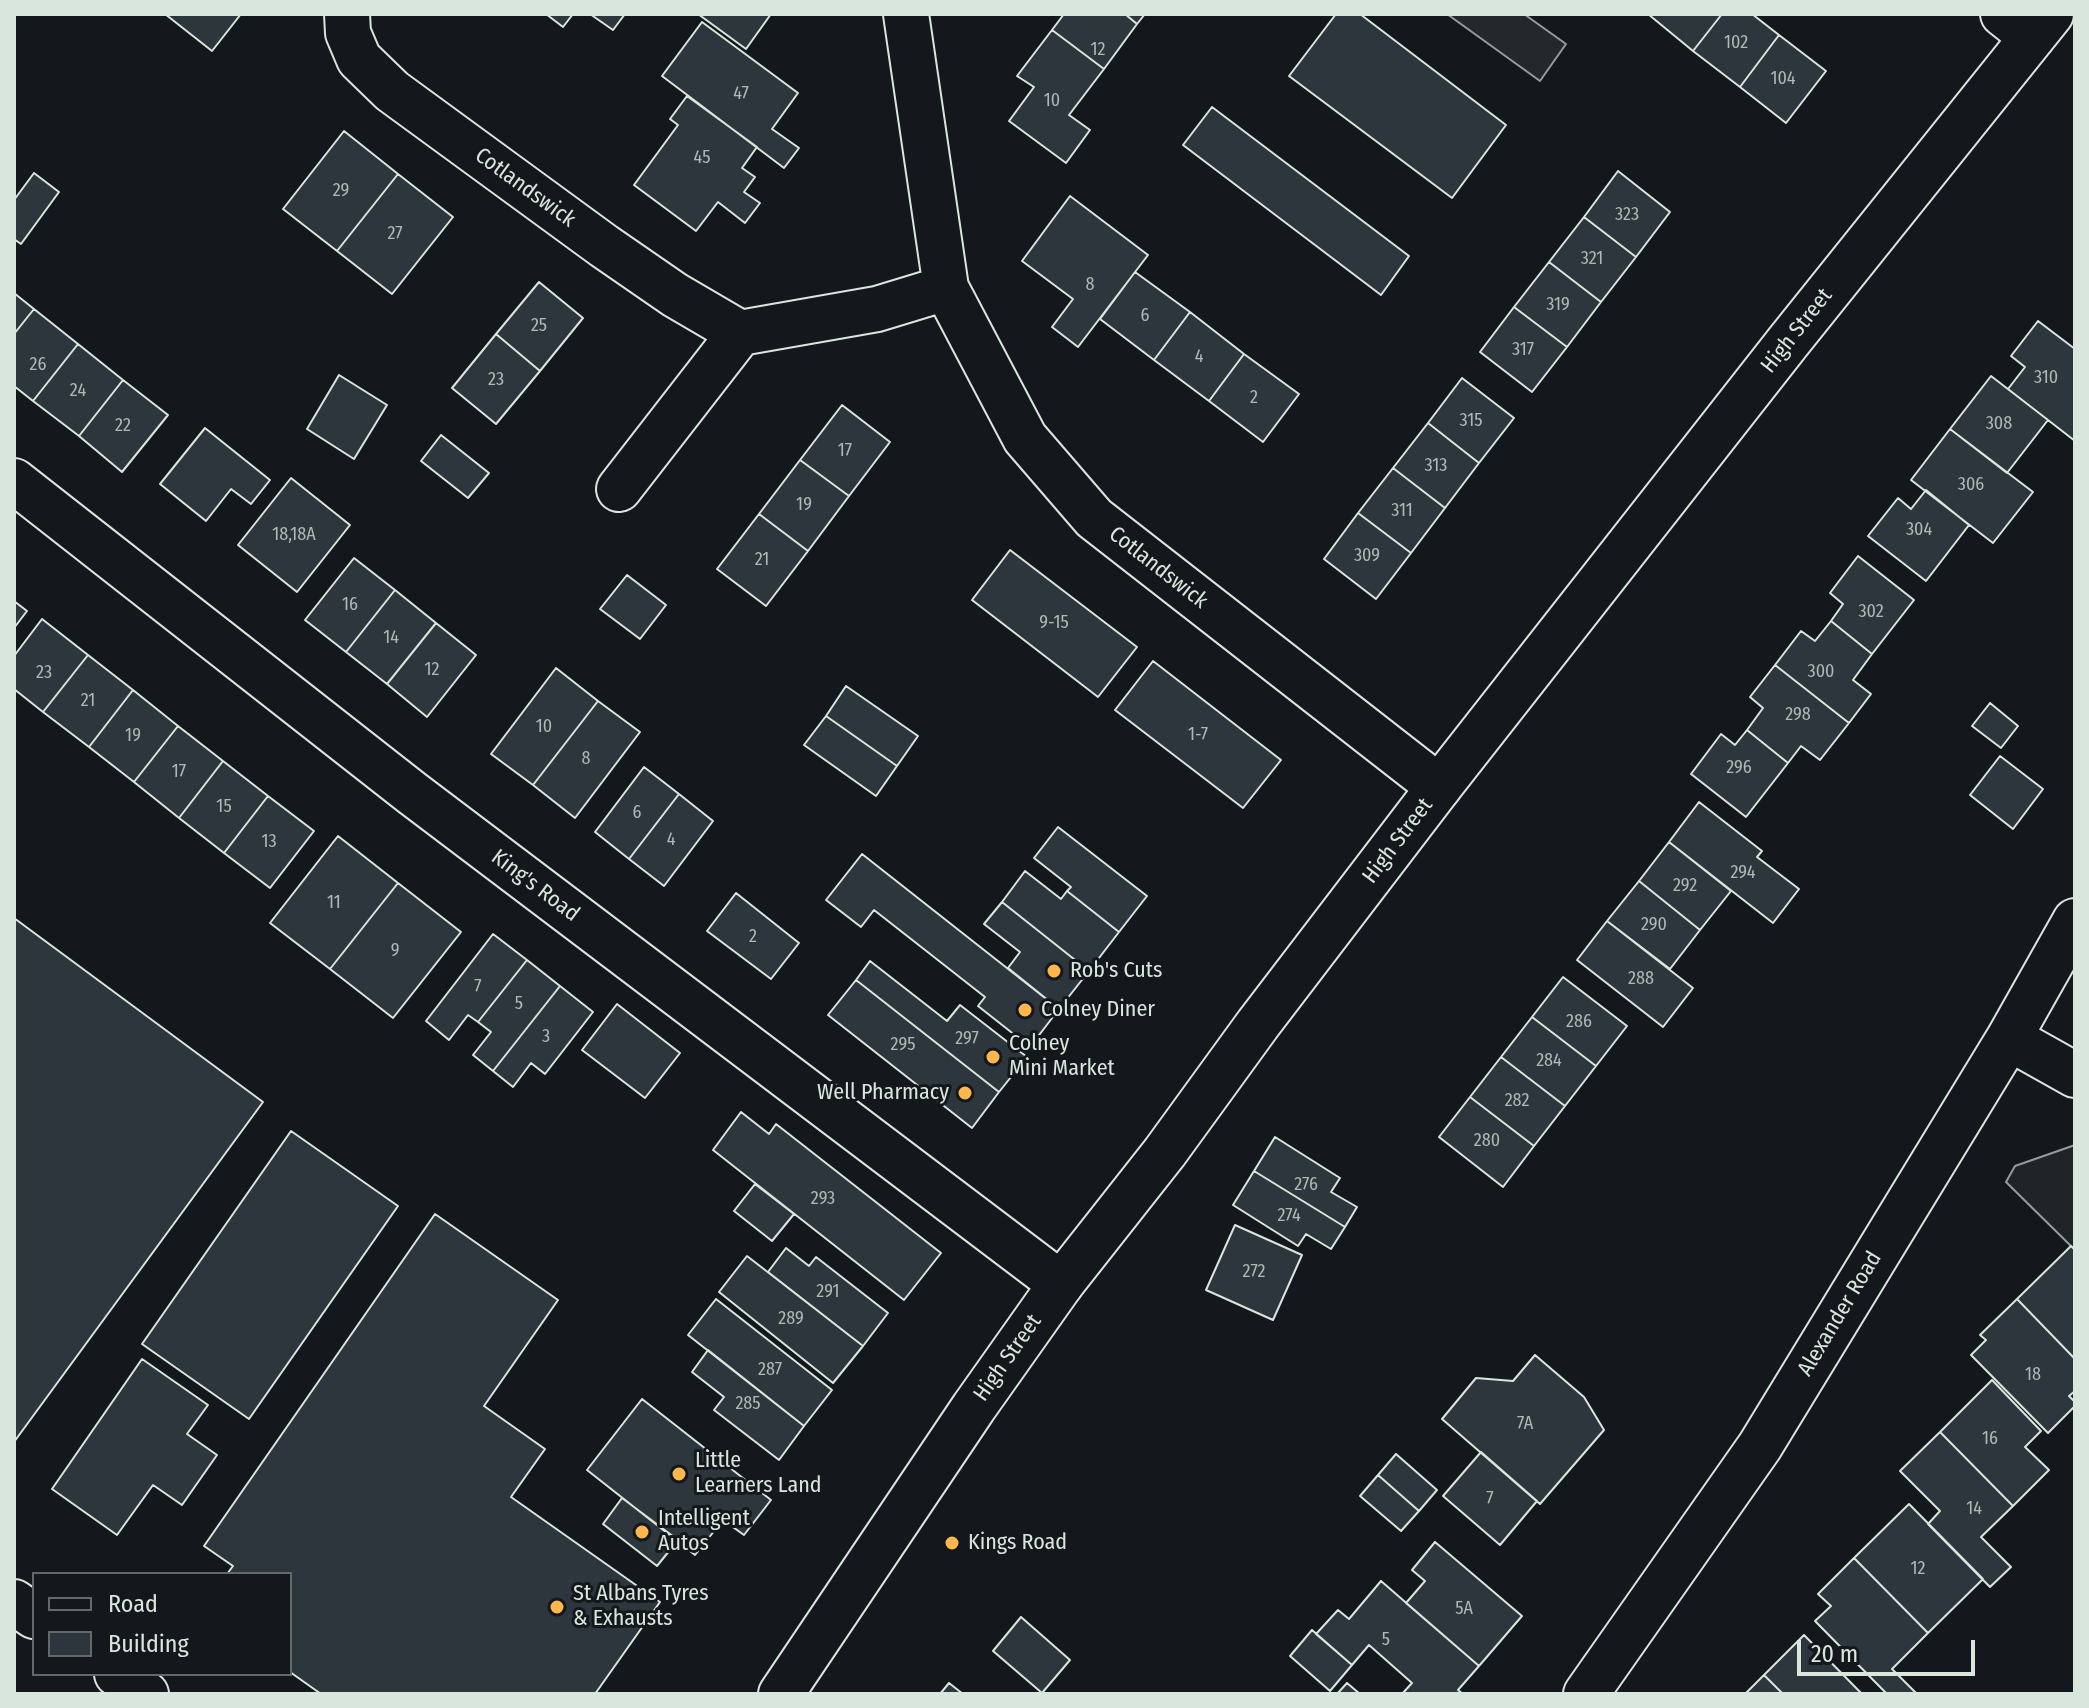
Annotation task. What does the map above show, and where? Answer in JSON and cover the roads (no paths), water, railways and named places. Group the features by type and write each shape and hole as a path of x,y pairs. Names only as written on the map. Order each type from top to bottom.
{"street":[{"name":"Cotlandswick","path":"347,14 348,33 359,59 392,91 604,246 675,295 740,333"},
{"name":"Cotlandswick","path":"906,14 946,288 1025,438 1094,518 1439,787"},
{"name":"High Street","path":"781,1694 974,1407 1061,1284 1165,1152 1258,1024 1439,787 1788,342 2029,22"},
{"path":"619,489 740,333 877,309 946,288"},
{"name":"King's Road","path":"14,481 400,784 1061,1284"},
{"name":"Alexander Road","path":"1586,1694 1760,1446 2009,1038 2075,921"},
{"path":"2009,1038 2075,1075"},
{"path":"14,1602 32,1615"},
{"path":"120,1676 146,1694"}],"place":[{"name":"Rob's Cuts","path":"1054,971"},
{"name":"Colney Diner","path":"1025,1010"},
{"name":"Colney Mini Market","path":"993,1057"},
{"name":"Well Pharmacy","path":"965,1093"},
{"name":"Little Learners Land","path":"679,1474"},
{"name":"Intelligent Autos","path":"642,1532"},
{"name":"Kings Road","path":"952,1543"},
{"name":"St Albans Tyres & Exhausts","path":"557,1607"}]}
